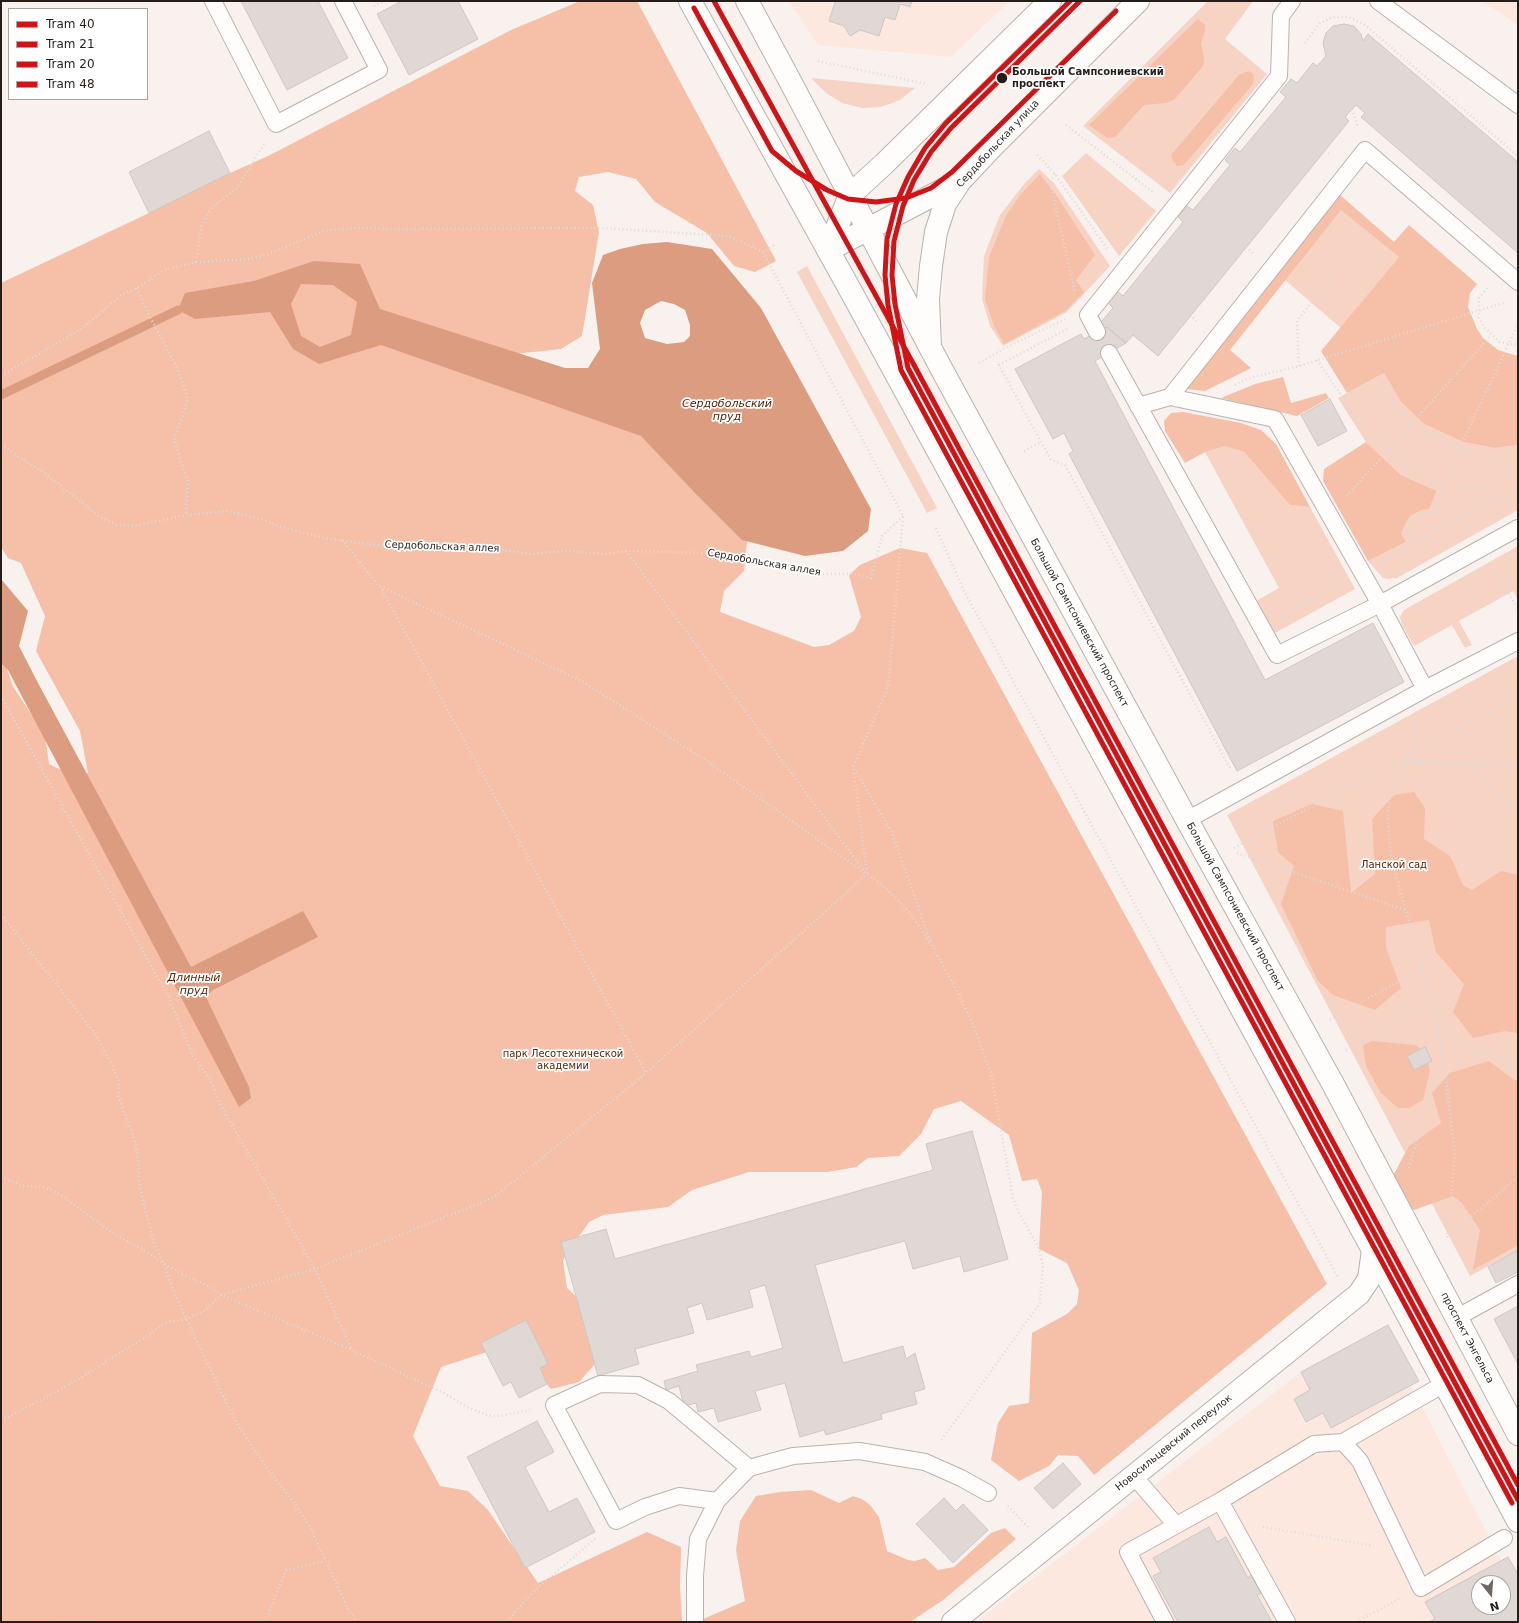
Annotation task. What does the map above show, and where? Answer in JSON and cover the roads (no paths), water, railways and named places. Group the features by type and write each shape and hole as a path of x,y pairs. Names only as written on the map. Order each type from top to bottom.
{"main road":[{"path":"690,1 828,250 1373,1250 1518,1521"},
{"name":"Большой Сампсониевский проспект","path":"747,1 930,347 1187,820 1333,1084 1416,1243"},
{"path":"828,250 850,195 889,159 1050,1"},
{"name":"Сердобольская улица","path":"930,347 928,299 936,232 945,204 960,181 992,147 1138,1"},
{"path":"828,250 960,181"},
{"name":"проспект Энгельса","path":"1416,1243 1456,1318 1516,1423"},
{"name":"Новосильцевский переулок","path":"953,1622 1133,1475 1359,1294 1368,1279 1373,1250"}],"lane":[{"path":"212,1 276,124 379,70 343,1"},
{"path":"1097,332 1088,315 1122,270 1279,76 1281,16 1292,1"},
{"path":"1378,1 1518,106"},
{"path":"1170,397 1366,150 1518,282"},
{"path":"1109,353 1277,655 1380,604 1518,528"},
{"path":"1138,406 1170,397 1275,419 1380,604 1425,689"},
{"path":"1187,820 1425,689 1518,641"},
{"path":"1456,1318 1518,1284"},
{"path":"717,1501 679,1496 645,1508 616,1521 554,1405 600,1384 638,1385 669,1401 749,1468"},
{"path":"1165,1622 1128,1552 1220,1501 1314,1444 1344,1442 1444,1384"},
{"path":"1344,1442 1360,1461 1421,1588 1504,1538"},
{"path":"695,1622 695,1576 698,1539 717,1501 749,1468 793,1456 859,1451 925,1462 961,1478 988,1494"},
{"path":"1133,1475 1176,1525"},
{"path":"1220,1501 1287,1622"}],"water":[{"name":"Сердобольский пруд","path":"667,242 712,249 761,308 871,509 868,531 843,551 805,556 742,540 641,436 381,345 319,364 293,349 270,312 195,319 178,310 185,293 254,281 314,261 360,264 380,309 565,368 588,368 600,349 592,283 603,255 620,249 643,244","holes":["301,284 333,285 357,302 351,335 320,347 301,336 291,304","661,301 674,304 685,310 690,325 690,336 684,342 667,344 645,338 640,323 645,310"]},
{"name":"Длинный пруд","path":"1,579 28,611 19,646 191,967 303,911 318,937 213,990 206,997 249,1087 251,1098 239,1107 8,670 1,663"}],"waterway":[{"path":"1,395 178,310"}],"tram line":[{"name":"20","path":"714,1 914,365 1518,1485"},
{"name":"21","path":"1070,1 946,123 925,148 908,177 896,204 887,239 885,275 888,305 901,370 1512,1503"},
{"name":"40","path":"1080,1 951,128 931,152 914,180 903,206 894,241 892,275 895,304 908,368 1518,1500"},
{"name":"48","path":"694,8 772,151 796,171 827,190 848,199 876,202 906,198 931,188 952,172 1116,11"}],"place":[{"name":"Большой Сампсониевский проспект","path":"1002,78"}],"park label":[{"name":"Ланской сад","path":"1394,865"},
{"name":"парк Лесотехнической академии","path":"563,1060"}]}
